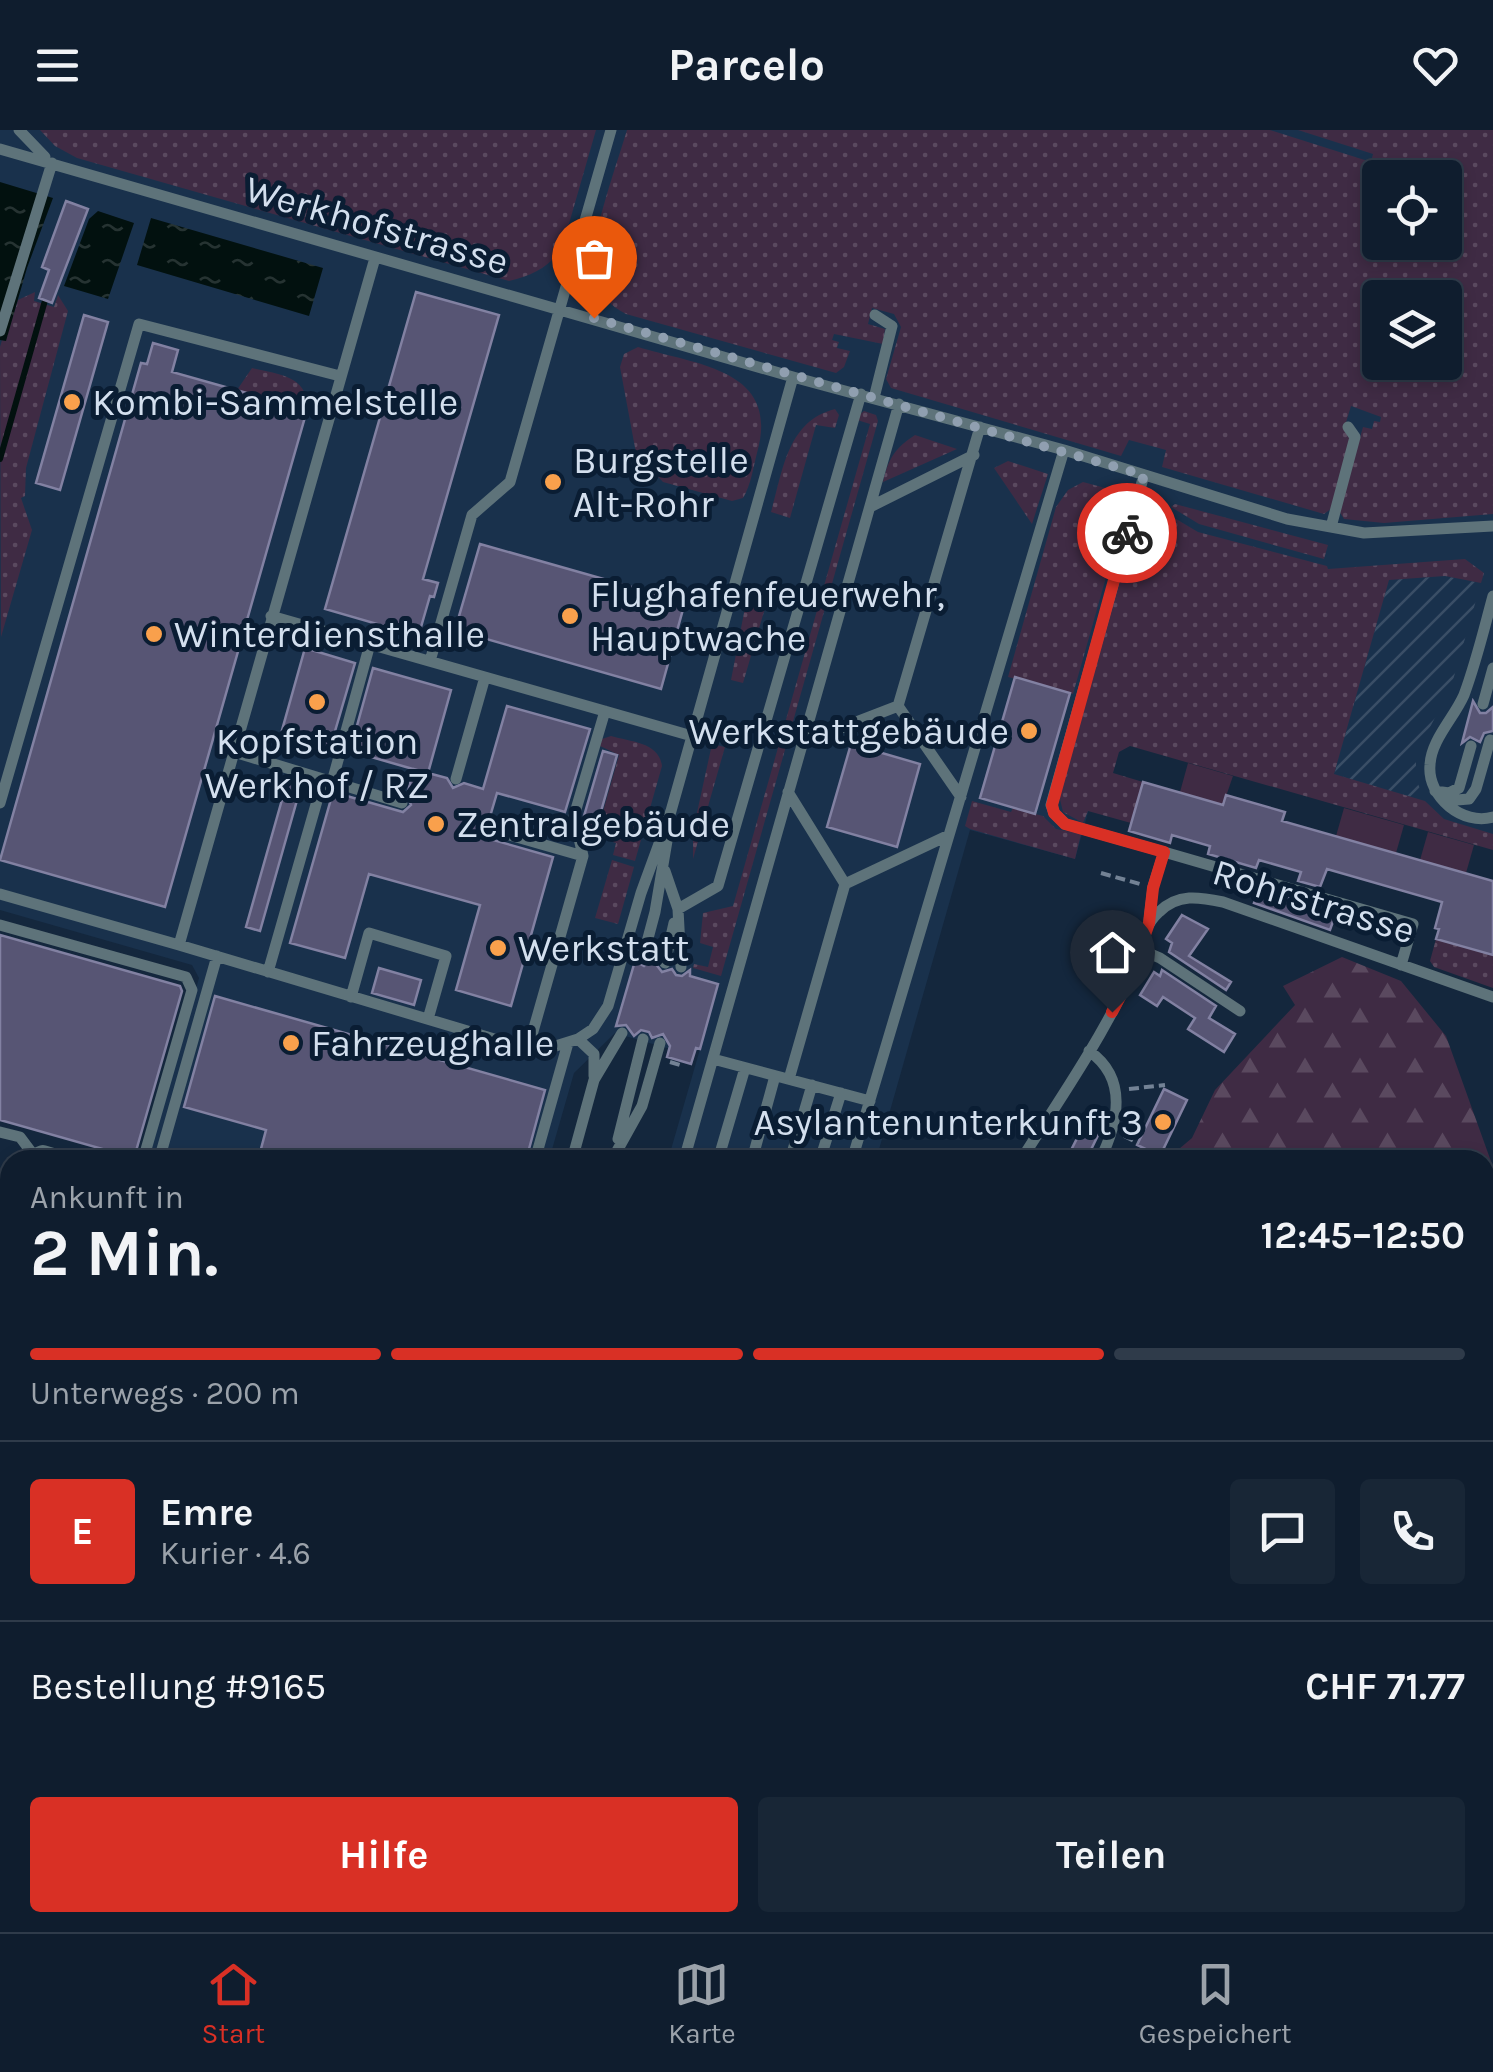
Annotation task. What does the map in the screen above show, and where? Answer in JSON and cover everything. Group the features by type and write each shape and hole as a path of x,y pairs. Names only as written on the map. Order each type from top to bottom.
{"lane":[{"path":"0,331 52,163 19,130"},
{"path":"430,661 472,515 510,482 611,130"},
{"name":"Werkhofstrasse","path":"0,148 793,377 1064,450 1288,519 1364,533 1493,526"},
{"path":"179,944 376,258"},
{"path":"665,963 678,909 718,886 867,396 892,326 875,316"},
{"path":"0,802 139,324 340,376"},
{"path":"0,894 528,1049 573,1041 593,1030 608,1006 641,893 671,811 793,377"},
{"path":"687,1150 899,404"},
{"path":"898,706 980,426"},
{"path":"1331,527 1356,437 1348,427"},
{"path":"855,1150 1064,450"},
{"path":"870,507 974,455"},
{"path":"1144,475 1052,805 1054,813 1065,824 1414,924 1401,965"},
{"path":"1491,817 1457,813 1440,796 1430,764 1465,690 1492,600"},
{"path":"272,616 692,736"},
{"path":"268,972 370,644"},
{"path":"1478,647 1493,666 1483,704"},
{"path":"456,779 485,677"},
{"path":"802,743 898,706"},
{"path":"898,706 960,797"},
{"path":"528,1049 582,856 574,816 605,711"},
{"path":"1440,796 1469,799 1476,790 1490,740"},
{"path":"1440,796 1459,788 1471,746"},
{"path":"234,752 402,803"},
{"path":"788,792 845,884 789,1079"},
{"path":"644,957 664,867 671,811"},
{"path":"489,829 582,856"},
{"path":"845,884 949,835"},
{"path":"1027,1150 1130,978 1149,923 1153,888 1164,852"},
{"path":"664,867 678,909 681,968"},
{"name":"Rohrstrasse","path":"1149,923 1177,899 1196,896 1223,902 1493,997"},
{"path":"0,924 186,977 192,990 146,1150"},
{"path":"351,997 369,933 446,956 428,1019"},
{"path":"1139,950 1160,958 1240,1011"},
{"path":"163,1150 217,956"},
{"path":"594,1080 622,1033"},
{"path":"614,1150 643,1039"},
{"path":"573,1041 594,1054 594,1080 575,1150"},
{"path":"538,1150 573,1041"},
{"path":"617,1150 642,1106 660,1044"},
{"path":"1089,1051 1101,1060 1114,1090 1117,1120 1104,1150"},
{"path":"713,1059 870,1100"},
{"path":"721,1150 745,1068"},
{"path":"755,1150 775,1076"},
{"path":"793,1150 812,1085"},
{"path":"823,1150 841,1093"},
{"path":"0,1132 20,1138 28,1150"}],"path":[{"path":"1101,873 1153,888"},
{"path":"665,1060 677,1061"},
{"path":"1114,1090 1165,1086"}],"shaded area":[{"path":"0,130 1493,130 1493,835 1112,727 1075,859 970,830 879,1150 671,1150 700,1049 680,1044 670,1049 615,1033 574,1073 552,1150 150,1150 199,978 192,965 0,910"},
{"path":"1445,576 1481,583 1451,687 1416,754 1416,779 1425,801 1334,775 1389,580"}],"green space":[{"path":"40,130 596,130 562,248 539,270 509,281 77,158 55,146"},
{"path":"627,130 1270,130 1365,160 1362,260 1462,260 1462,160 1372,160 1373,154 1298,130 1493,130 1493,514 1384,523 1344,519 1339,511 1363,427 1372,429 1374,421 1380,422 1381,417 1351,406 1344,429 1350,439 1332,508 1324,514 1162,467 1166,450 1129,440 1121,456 891,388 886,379 901,327 894,314 872,308 868,324 885,329 883,344 834,334 832,340 839,342 837,348 850,351 844,367 836,373 626,314 609,302 595,281 592,261"},
{"path":"35,292 34,301 54,307 58,295 68,311 26,468 25,496 21,498 32,530 1,637 0,347 18,300"},
{"path":"638,347 729,375 745,387 757,404 761,425 757,453 743,498 732,501 663,482 636,453 620,367 624,354"},
{"path":"252,368 298,383 307,399 307,410 237,390"},
{"path":"835,409 839,415 835,428 816,425 790,518 771,512 797,436 806,424"},
{"path":"864,411 876,415 878,421 721,976 693,968 694,964 708,967 713,947 700,943 703,913 733,906 870,424 854,419"},
{"path":"915,435 957,449 883,482 893,455"},
{"path":"1008,461 1048,474 1032,524 994,468"},
{"path":"1083,482 1124,493 1127,503 1073,694 1008,677 1056,507 1068,490"},
{"path":"1175,504 1328,545 1324,559 1199,524 1171,507"},
{"path":"1147,506 1147,521 1162,525 1166,513 1198,532 1328,569 1465,559 1484,573 1481,583 1445,576 1389,580 1334,774 1425,801 1444,819 1493,834 1493,850 1130,746 1119,752 1113,773 1143,782 1131,823 1088,811 1083,823 1063,812 1059,795 1141,508"},
{"path":"748,592 768,598 743,683 731,680"},
{"path":"611,736 650,748 662,766 635,861 613,855 616,843 587,834 579,821 585,818 600,822 619,755 600,746 602,739"},
{"path":"712,744 725,747 693,859 693,831"},
{"path":"1188,763 1233,776 1223,805 1180,792"},
{"path":"972,801 1043,816 1056,829 1081,834 1075,859 970,829 965,826"},
{"path":"1344,808 1404,825 1396,853 1336,836"},
{"path":"1428,832 1474,845 1466,873 1420,860"},
{"path":"612,860 634,867 618,924 595,918"},
{"path":"1436,939 1493,955 1493,988 1434,967 1430,961"},
{"path":"1342,957 1401,981 1446,1036 1487,1150 1178,1150 1192,1138 1215,1090 1295,1005 1283,986"}],"water":[{"path":"0,182 53,198 6,341 0,340"},
{"path":"98,211 134,223 108,299 64,286 89,219"},
{"path":"151,218 323,268 309,316 137,265"}],"building":[{"path":"66,201 88,209 52,303 39,298 49,270 42,267"},
{"path":"416,292 499,315 423,579 438,583 434,597 430,596 421,627 410,624 408,633 325,609"},
{"name":"Kombi-Sammelstelle","path":"84,315 108,322 60,490 36,483"},
{"name":"Winterdiensthalle","path":"153,343 178,350 172,372 307,410 165,907 0,860 141,363 147,364"},
{"name":"Flughafenfeuerwehr, Hauptwache","path":"480,544 685,602 661,689 455,630"},
{"name":"Kopfstation Werkhof / RZ","path":"305,648 355,663 328,755 279,741"},
{"path":"373,668 451,690 428,773 447,778 453,788 464,783 483,789 507,706 590,729 565,812 497,793 489,820 480,826 486,838 553,857 511,1006 456,990 480,905 369,874 345,958 290,943 333,792 403,812 411,805 407,795 414,769 350,751"},
{"name":"Werkstattgebäude","path":"1015,677 1070,693 1035,814 980,798"},
{"path":"1473,701 1480,713 1493,707 1493,731 1484,733 1480,742 1470,737 1462,743"},
{"path":"851,744 920,764 897,847 827,827"},
{"path":"603,751 617,755 598,822 584,816"},
{"path":"287,782 301,786 260,931 246,927"},
{"path":"1143,782 1223,805 1226,795 1285,812 1282,821 1493,881 1493,955 1436,939 1442,902 1327,869 1320,887 1298,881 1301,872 1259,860 1256,868 1208,854 1210,846 1172,835 1170,843 1129,831"},
{"path":"1259,890 1316,906 1315,909 1335,916 1330,930 1254,903"},
{"path":"1182,915 1208,929 1189,956 1231,982 1226,990 1169,952 1172,943 1166,939"},
{"path":"0,935 180,986 182,991 136,1150 106,1150 0,1120"},
{"path":"652,959 662,972 672,969 682,976 690,970 690,976 718,984 700,1049 696,1048 691,1064 667,1057 670,1046 663,1034 652,1038 649,1032 641,1030 634,1036 626,1025 616,1026 635,961 644,966"},
{"path":"379,968 421,980 414,1005 372,993"},
{"path":"1162,970 1216,1006 1209,1018 1235,1034 1224,1052 1188,1029 1195,1018 1163,997 1157,1006 1140,995 1154,972 1160,976"},
{"name":"Fahrzeughalle","path":"215,996 545,1090 529,1150 261,1150 266,1130 184,1107"},
{"name":"Asylantenunterkunft 3","path":"1164,1089 1187,1100 1163,1150 1137,1145"},
{"path":"1090,1113 1105,1120 1091,1150 1071,1150"}],"waterway":[{"path":"0,459 46,297"}],"way so far":[{"path":"594,318 1144,475 1127,533"}],"place":[{"name":"Kombi-Sammelstelle","path":"72,402"},
{"name":"Burgstelle Alt-Rohr","path":"553,482"},
{"name":"Flughafenfeuerwehr, Hauptwache","path":"570,616"},
{"name":"Winterdiensthalle","path":"154,634"},
{"name":"Kopfstation Werkhof / RZ","path":"317,702"},
{"name":"Werkstattgebäude","path":"1029,731"},
{"name":"Zentralgebäude","path":"436,824"},
{"name":"Werkstatt","path":"498,948"},
{"name":"Fahrzeughalle","path":"291,1043"},
{"name":"Asylantenunterkunft 3","path":"1163,1122"}],"route":[{"path":"1112,1012 1130,978 1149,923 1153,888 1164,852 1065,824 1052,805 1127,533"}]}
